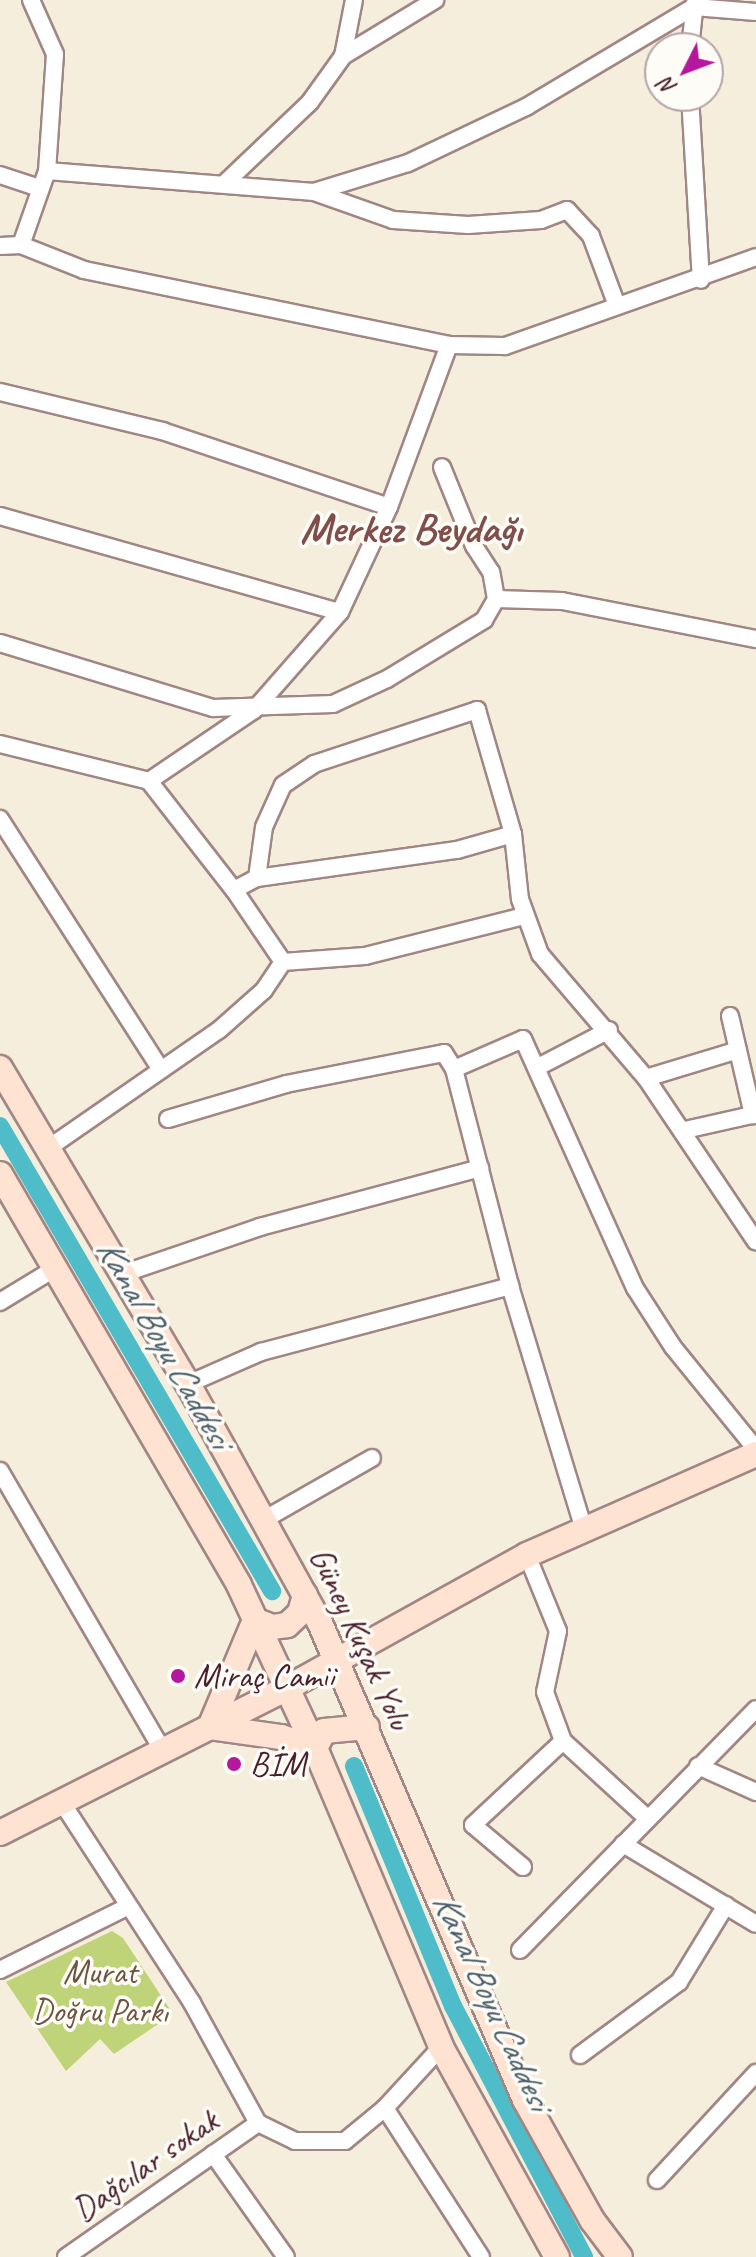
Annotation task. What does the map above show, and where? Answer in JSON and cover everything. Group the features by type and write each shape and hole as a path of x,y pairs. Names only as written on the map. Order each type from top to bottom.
{"main road":[{"name":"Güney Kuşak Yolu","path":"0,1068 188,1384 305,1595 367,1727 525,2100 592,2220 620,2257"},
{"path":"0,1174 209,1530 289,1687 441,2047 557,2257"},
{"path":"1,1830 164,1753 527,1555 756,1452"},
{"path":"255,1620 272,1627 287,1625 300,1613 305,1595"},
{"path":"210,1727 255,1620"},
{"path":"210,1727 281,1737 315,1748"},
{"path":"315,1748 324,1731 367,1727"}],"street":[{"path":"21,245 47,171 55,54 31,0"},
{"path":"343,56 354,0"},
{"path":"224,184 310,102 343,56 435,0"},
{"path":"314,192 408,163 526,107 695,3 756,12"},
{"path":"692,32 695,3"},
{"path":"691,112 701,280"},
{"path":"47,171 314,192 393,220 468,225 541,220 567,210 591,236 616,303"},
{"path":"0,175 39,188"},
{"path":"0,246 21,245 84,270 449,345 505,346 616,303 701,280 756,257"},
{"path":"149,781 254,710 340,612 389,507 449,345"},
{"path":"0,392 162,431 389,507"},
{"path":"0,643 213,708 254,710 333,704 374,685 484,620 496,599 491,572 474,546 442,467"},
{"path":"0,516 340,612"},
{"path":"496,599 562,601 756,639"},
{"path":"257,878 264,827 283,785 314,764 477,710 513,834 524,916 540,954 609,1030 646,1078 685,1130 756,1242"},
{"path":"0,744 149,781 234,890 283,962"},
{"path":"0,819 161,1070"},
{"path":"234,890 257,878 457,850 513,834"},
{"path":"283,962 365,956 524,916"},
{"path":"47,1149 219,1030 264,990 283,962"},
{"path":"685,1130 755,1115 730,1016"},
{"path":"538,1067 609,1030"},
{"path":"454,1069 523,1039 635,1288 673,1347 756,1452"},
{"path":"646,1078 738,1050"},
{"path":"168,1119 286,1084 444,1053 454,1069 510,1286 584,1530"},
{"path":"122,1274 260,1227 480,1168"},
{"path":"0,1302 54,1269"},
{"path":"188,1384 261,1352 510,1286"},
{"path":"265,1519 372,1458"},
{"path":"0,1471 164,1753"},
{"path":"527,1555 558,1631 545,1692 563,1741 647,1818"},
{"path":"520,1950 756,1709"},
{"path":"523,1867 473,1825 563,1741"},
{"path":"698,1766 756,1792"},
{"path":"61,1801 192,2003 258,2123 295,2141 345,2141 385,2108 441,2047"},
{"path":"623,1844 756,1924"},
{"path":"580,2055 679,1982 726,1905"},
{"path":"0,1970 127,1907"},
{"path":"657,2180 756,2073"},
{"path":"385,2108 481,2257"},
{"name":"Dağcılar sokak","path":"66,2257 258,2123"},
{"path":"213,2154 286,2257"}],"green space":[{"name":"Murat Doğru Parkı","path":"112,1931 123,1938 173,2014 114,2054 100,2039 66,2071 6,1982"}],"waterway":[{"name":"Kanal Boyu Caddesi","path":"0,1126 272,1591"},
{"name":"Kanal Boyu Caddesi","path":"354,1766 453,2006 584,2257"}],"place":[{"name":"Miraç Camii","path":"178,1676"},
{"name":"BİM","path":"234,1764"}],"district":[{"name":"Merkez Beydağı","path":"411,529"}]}
